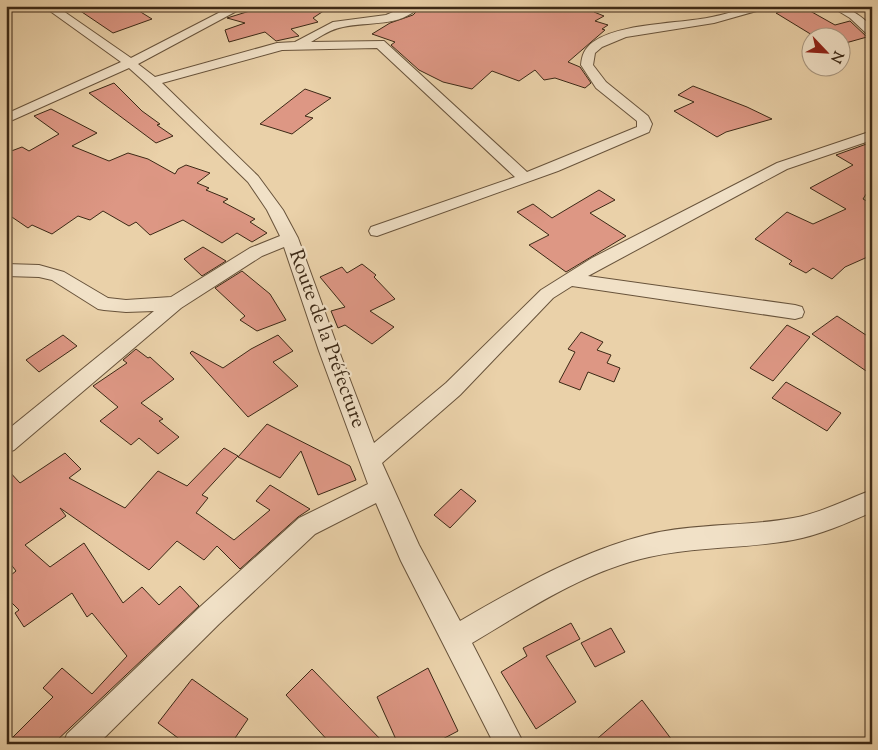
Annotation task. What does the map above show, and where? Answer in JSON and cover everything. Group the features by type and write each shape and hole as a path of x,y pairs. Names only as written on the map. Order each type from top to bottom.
{"street":[{"name":"Route de la Préfecture","path":"48,6 130,63 153,82 253,179 276,210 290,238 329,350 381,488 410,553 510,744"},
{"path":"6,119 130,63 241,6"},
{"path":"296,45 341,23 388,19 403,14 415,6"},
{"path":"378,231 562,165 644,129 643,119 601,85 587,65 589,52 598,44 623,34 714,20 763,6"},
{"path":"835,6 854,11 872,32"},
{"path":"153,82 281,46 380,44 525,178"},
{"path":"371,459 453,389 547,294 598,262 782,166 872,134"},
{"path":"6,444 175,303 256,252 290,238"},
{"path":"6,270 32,271 58,276 104,304 126,306 175,303"},
{"path":"570,280 795,312"},
{"path":"77,744 203,622 307,526 381,488"},
{"path":"454,639 556,580 621,554 677,540 796,529 858,508 872,500"}],"building":[{"path":"73,6 131,6 152,19 113,33"},
{"path":"266,6 331,6 313,18 318,22 291,29 299,36 276,41 265,32 229,42 225,30 245,23 227,18"},
{"path":"422,6 605,6 594,12 604,16 595,21 608,25 602,29 605,30 568,62 580,67 591,83 585,88 555,78 544,80 535,70 519,81 492,71 472,89 443,82 419,70 391,45 395,42 372,34 390,23 413,15"},
{"path":"803,7 835,25 850,21 867,37 850,42 850,28 801,28 776,13"},
{"path":"114,83 142,111 160,124 157,125 173,136 156,143 89,93"},
{"path":"693,86 772,119 726,132 717,137 674,111 694,102 678,95"},
{"path":"305,89 331,98 305,116 313,118 292,134 260,124"},
{"path":"51,109 97,133 72,146 109,161 128,153 148,159 175,174 178,169 186,165 210,173 197,183 209,188 206,190 228,199 223,202 255,219 250,222 267,233 252,242 237,233 222,243 183,220 150,235 136,222 129,226 103,211 90,220 78,216 52,234 32,225 28,228 6,213 6,153 22,147 29,151 59,134 34,116"},
{"path":"872,142 872,185 863,199 872,204 872,255 845,267 832,279 813,268 806,273 789,264 792,261 755,239 787,212 813,224 846,209 810,188 853,165 836,155"},
{"path":"599,190 615,200 590,213 626,236 566,272 529,245 549,235 517,212 533,204 552,218"},
{"path":"203,247 226,261 202,276 184,259"},
{"path":"362,264 376,275 374,277 395,299 370,311 394,327 372,344 345,325 338,328 331,311 345,307 320,277 342,267 347,273"},
{"path":"242,271 270,294 286,320 257,331 240,320 245,316 215,288"},
{"path":"837,316 872,339 872,375 812,334"},
{"path":"787,325 810,337 773,381 750,368"},
{"path":"581,332 603,342 597,350 611,355 607,363 620,368 614,382 588,372 580,390 559,382 575,352 568,349"},
{"path":"63,335 77,346 39,372 26,360"},
{"path":"278,335 293,351 273,362 298,386 248,417 190,353 192,351 223,368 251,349"},
{"path":"136,349 148,358 150,357 174,379 141,403 163,419 159,421 179,437 158,454 139,438 131,445 100,421 118,407 93,386 127,363 123,360"},
{"path":"786,382 841,413 827,431 772,398"},
{"path":"267,424 350,466 356,480 318,495 301,451 280,478 238,457"},
{"path":"224,448 238,456 202,495 208,498 196,513 234,540 270,510 256,501 270,485 310,509 298,517 240,569 217,546 204,560 177,541 149,570 60,508 66,516 25,545 50,567 84,543 123,603 142,587 159,605 180,586 199,606 53,744 6,744 53,697 43,688 62,668 92,694 127,656 92,613 87,617 72,593 24,627 15,613 19,610 6,597 6,579 16,571 6,558 6,468 20,483 65,453 81,469 69,478 125,508 158,471 187,486"},
{"path":"461,489 476,501 450,528 434,515"},
{"path":"571,623 580,639 546,656 576,702 536,729 501,672 527,656 523,648"},
{"path":"611,628 625,652 595,667 581,643"},
{"path":"428,668 458,731 433,744 398,744 377,697"},
{"path":"312,669 385,744 331,744 286,695"},
{"path":"192,679 248,719 231,744 186,744 158,723"},
{"path":"642,700 675,744 591,744"}]}
